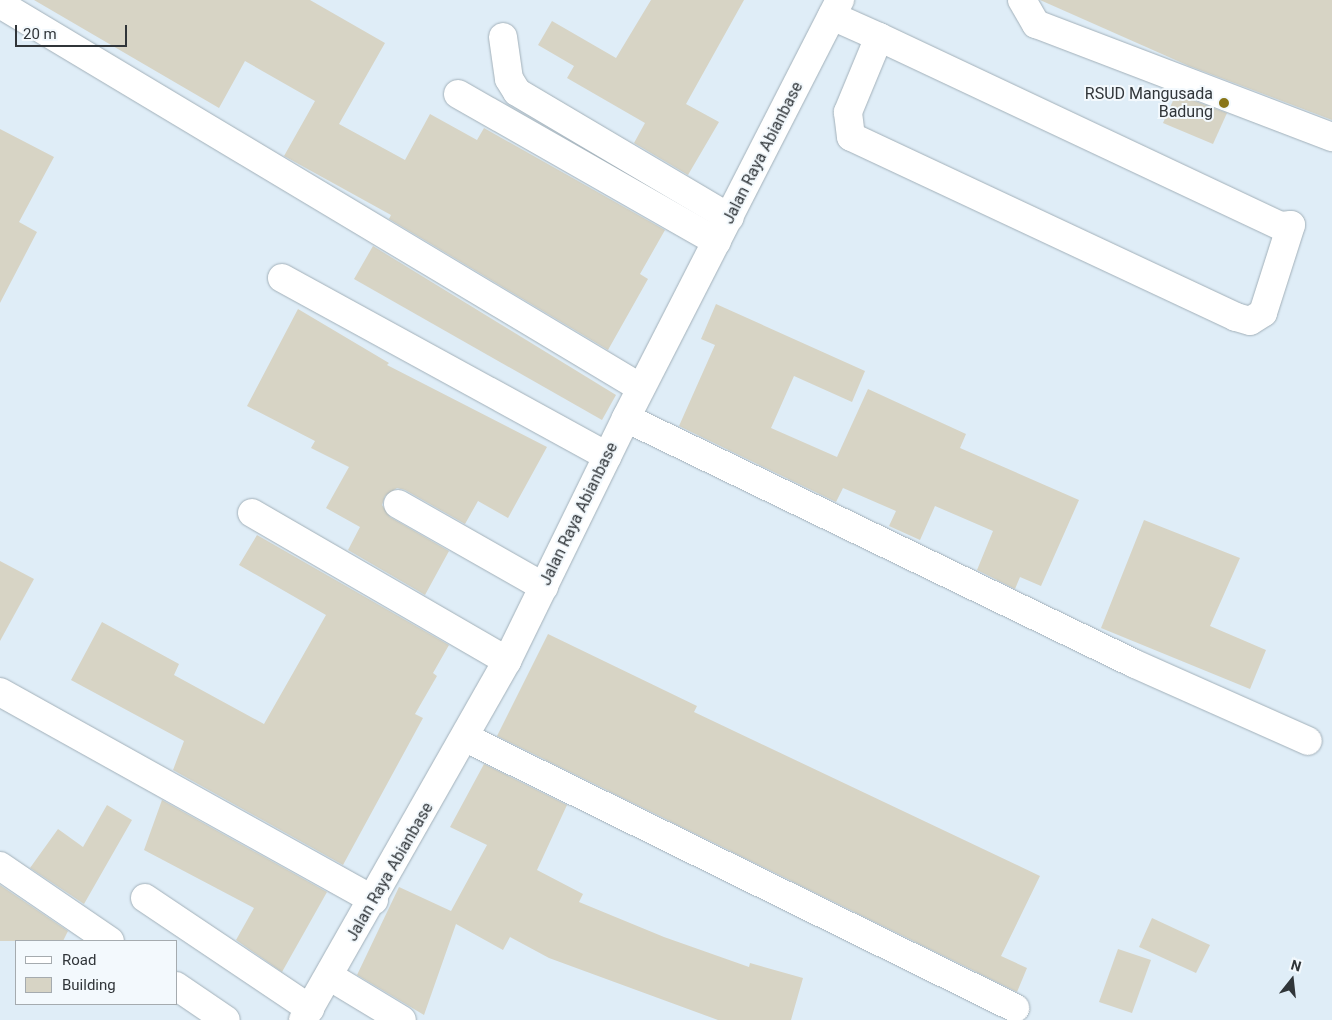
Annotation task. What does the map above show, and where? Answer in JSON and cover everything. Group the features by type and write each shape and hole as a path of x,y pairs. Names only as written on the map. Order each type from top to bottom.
{"street":[{"path":"1022,0 1036,24 1332,137"},
{"path":"5,7 641,388"},
{"path":"836,8 879,37 1281,226 1291,225 1264,313 1250,321 1236,317 852,137 848,112 879,37"},
{"name":"Jalan Raya Abianbase","path":"306,1014 374,900 466,738 507,661 641,388 730,218 836,8"},
{"path":"503,37 509,79 517,92 730,218"},
{"path":"458,94 717,242"},
{"path":"282,278 607,456"},
{"path":"626,418 1135,664 1308,741"},
{"path":"398,504 544,587"},
{"path":"252,513 507,661"},
{"path":"0,692 374,900"},
{"path":"466,738 1016,1008"},
{"path":"0,866 109,940"},
{"path":"145,898 306,1014"},
{"path":"330,976 402,1020"},
{"path":"178,987 226,1020"}],"building":[{"path":"34,0 310,0 385,43 339,124 405,160 430,114 477,140 484,128 665,230 640,274 648,279 608,350 389,219 391,215 284,156 315,101 245,61 219,108"},
{"path":"651,0 744,0 686,104 719,122 688,175 634,143 645,123 567,78 574,66 538,45 552,21 616,58"},
{"path":"1040,0 1332,0 1332,120 1189,66"},
{"path":"1176,94 1227,113 1213,144 1163,123"},
{"path":"0,129 54,157 19,222 37,232 0,303"},
{"path":"373,246 616,395 602,420 354,279"},
{"path":"716,304 865,371 852,402 794,376 771,428 837,457 868,389 966,434 960,448 1079,500 1041,586 1020,577 1015,589 977,570 993,531 935,506 920,540 889,526 896,511 843,488 836,502 679,426 715,345 701,339"},
{"path":"298,309 389,363 387,365 547,447 508,518 478,501 465,524 405,490 397,488 385,496 382,505 390,517 449,551 425,595 348,550 360,527 326,508 349,467 311,448 315,441 247,406"},
{"path":"1144,520 1240,558 1210,626 1266,650 1250,689 1101,628"},
{"path":"257,535 449,645 433,673 437,676 415,714 423,718 343,865 173,770 184,741 71,680 102,622 179,664 174,675 264,724 326,615 239,565"},
{"path":"0,561 34,579 0,641"},
{"path":"548,634 697,706 694,712 1040,876 1001,956 1027,968 1017,992 497,736"},
{"path":"484,764 567,805 537,870 583,894 579,902 664,937 749,967 750,963 803,978 791,1020 718,1020 549,958 510,937 503,950 456,924 424,1015 357,975 399,887 451,911 487,845 450,827"},
{"path":"162,800 327,892 282,972 236,940 254,908 144,850"},
{"path":"107,805 132,820 84,904 30,868 58,829 83,847"},
{"path":"0,885 68,931 64,940 0,941"},
{"path":"1152,918 1210,945 1196,973 1139,947"},
{"path":"1118,949 1151,960 1132,1013 1099,1002"}],"place":[{"name":"RSUD Mangusada Badung","path":"1224,103"}]}
